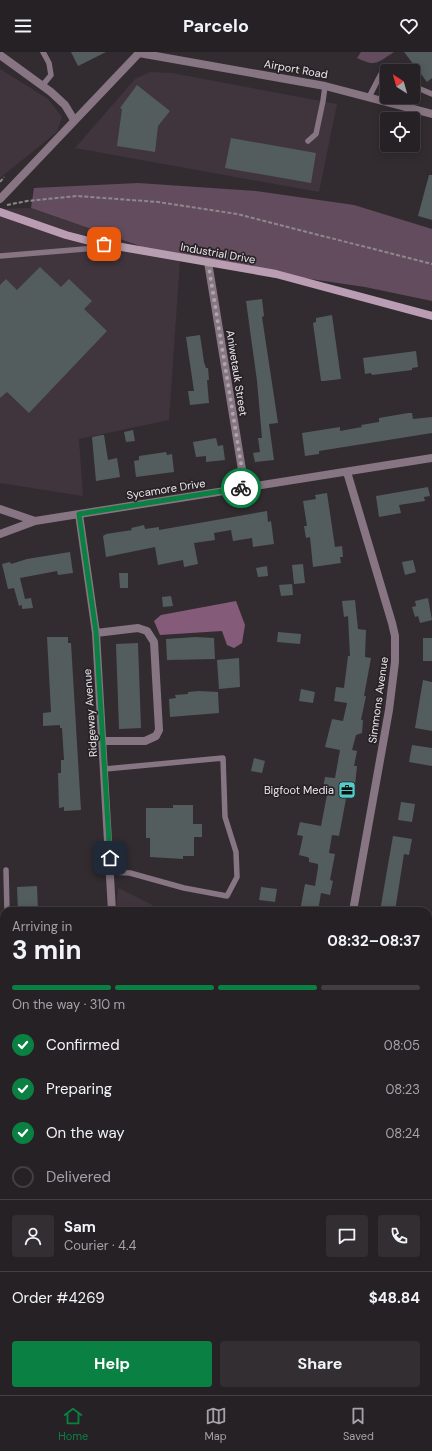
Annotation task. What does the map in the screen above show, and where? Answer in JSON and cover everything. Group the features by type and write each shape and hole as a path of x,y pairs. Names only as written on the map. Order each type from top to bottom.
{"street":[{"name":"Airport Road","path":"0,199 136,54 324,86 432,112"},
{"path":"0,55 65,104 74,120"},
{"name":"Industrial Drive","path":"0,212 66,235 115,247 276,274 432,316"},
{"name":"Aniwetauk Street","path":"208,262 245,488"},
{"name":"Sycamore Drive","path":"0,534 35,521 432,458"},
{"name":"Simmons Avenue","path":"347,472 392,623 396,648 389,710 354,907"},
{"path":"0,509 35,521"},
{"name":"Ridgeway Avenue","path":"79,514 96,632 112,907"},
{"path":"96,632 138,628 147,631 154,642 159,730 156,736 145,741 103,741"}],"lane":[{"path":"42,86 51,75 49,63 43,52"},
{"path":"368,97 380,76"},
{"path":"308,141 316,134 323,101 324,86"},
{"path":"420,89 432,94"},
{"path":"0,256 115,247"},
{"path":"105,769 223,758 225,817 236,852 237,877 227,896 184,888 130,873 111,872"},
{"path":"6,870 7,907"}],"path":[{"path":"0,182 4,177"},
{"path":"0,207 27,201 77,196 158,202 237,214 432,264"}],"shaded area":[{"path":"361,52 394,52 380,61 373,63 357,58"},
{"path":"0,69 48,99 62,117 57,132 0,178"},
{"path":"150,72 172,73 337,104 319,192 75,148 135,79"},
{"path":"138,183 256,191 354,205 432,229 432,301 365,287 180,260 31,208 34,188"},
{"path":"31,208 180,261 169,420 79,439 83,496 0,483 0,209"},
{"path":"236,601 245,625 242,643 234,648 227,645 222,631 160,635 154,621 161,615"},
{"path":"118,888 156,907 116,907"}],"building":[{"path":"71,52 106,52 78,66"},
{"path":"404,52 432,52 432,78 427,82 420,73 420,64 413,64"},
{"path":"137,85 170,111 158,126 155,152 117,146 122,109 120,108"},
{"path":"231,138 316,153 311,183 225,168"},
{"path":"429,175 432,175 432,220 418,216"},
{"path":"40,267 61,287 69,279 92,301 84,309 107,331 29,413 7,392 0,398 0,285 6,279 17,290"},
{"path":"262,299 264,316 262,317 278,423 269,424 274,460 255,462 253,453 260,452 258,438 262,438 257,381 246,301"},
{"path":"332,315 341,379 321,381 313,323 316,322 316,318"},
{"path":"200,335 204,362 206,368 208,368 209,380 207,380 209,403 190,405 188,391 194,391 186,337"},
{"path":"416,351 418,367 412,368 412,370 372,375 371,373 365,374 363,358"},
{"path":"412,413 413,419 432,417 432,433 319,451 319,454 305,456 302,433 340,427 340,431 362,427 361,425 379,422 379,418"},
{"path":"133,430 135,441 126,442 124,432"},
{"path":"104,435 108,460 117,458 120,477 96,481 92,437"},
{"path":"216,438 218,446 223,445 225,460 206,462 206,456 196,457 193,442"},
{"path":"166,452 167,455 172,454 174,472 136,477 134,461 139,460 139,456"},
{"path":"428,487 430,496 424,497 425,501 399,505 401,513 379,517 376,496"},
{"path":"327,493 335,547 342,546 343,557 340,557 341,563 313,567 310,537 306,538 304,526 307,526 303,501 316,499 315,495"},
{"path":"267,511 268,522 271,521 274,544 253,547 252,538 233,541 231,530 214,533 215,540 194,543 198,564 184,567 183,560 158,565 155,547 106,557 103,536 106,534 132,530 131,528 144,525 145,529 159,527 159,530"},
{"path":"70,552 73,573 58,575 57,571 20,578 25,599 31,598 33,608 22,609 22,605 19,606 14,588 8,589 2,564 10,562 11,564 27,559"},
{"path":"413,560 416,572 405,575 402,562"},
{"path":"303,564 305,583 294,584 292,565"},
{"path":"267,566 268,576 258,577 256,568"},
{"path":"119,573 128,573 128,588 120,588"},
{"path":"292,584 293,595 281,596 279,585"},
{"path":"171,596 173,606 163,607 162,597"},
{"path":"428,598 432,620 420,623 418,616 415,617 412,607 416,606 415,601"},
{"path":"355,600 358,629 366,630 365,657 371,658 361,720 363,720 362,733 356,735 352,750 357,751 354,766 357,766 355,785 352,796 349,795 346,799 339,836 332,835 329,853 335,854 330,880 333,881 330,895 321,893 319,907 301,907 305,884 315,886 318,864 309,862 309,858 299,855 303,836 297,835 300,822 321,826 327,795 322,794 325,777 335,778 340,750 325,747 332,719 343,721 347,703 334,701 336,687 344,688 348,656 350,656 348,616 344,617 342,601"},
{"path":"278,632 301,634 300,644 277,642"},
{"path":"47,637 68,637 68,643 71,643 81,810 64,811 64,807 59,808 58,773 61,773 61,760 64,760 62,728 60,728 60,725 43,726 43,713 51,712"},
{"path":"196,637 214,638 215,659 167,660 166,639"},
{"path":"423,638 432,638 432,661 423,661"},
{"path":"138,643 141,728 119,729 116,644"},
{"path":"239,658 240,687 219,689 217,660"},
{"path":"423,680 432,682 432,731 415,728"},
{"path":"301,689 315,692 313,703 299,701"},
{"path":"199,691 218,692 219,713 170,717 169,699 176,698 175,695"},
{"path":"412,745 432,748 432,766 409,762"},
{"path":"254,758 265,761 262,773 251,771"},
{"path":"401,802 415,804 412,822 398,820"},
{"path":"173,805 193,805 193,824 202,824 202,837 194,837 194,856 183,856 183,859 150,857 150,838 146,838 146,808 173,808"},
{"path":"393,836 412,839 409,855 404,854 396,907 381,907"},
{"path":"37,886 38,907 18,907 17,887"},
{"path":"261,887 277,889 275,902 259,900"}],"way so far":[{"path":"104,244 208,262 245,488 241,488"}],"place":[{"name":"Bigfoot Media","path":"347,790"}],"route":[{"path":"110,858 96,632 79,514 241,488"}]}
